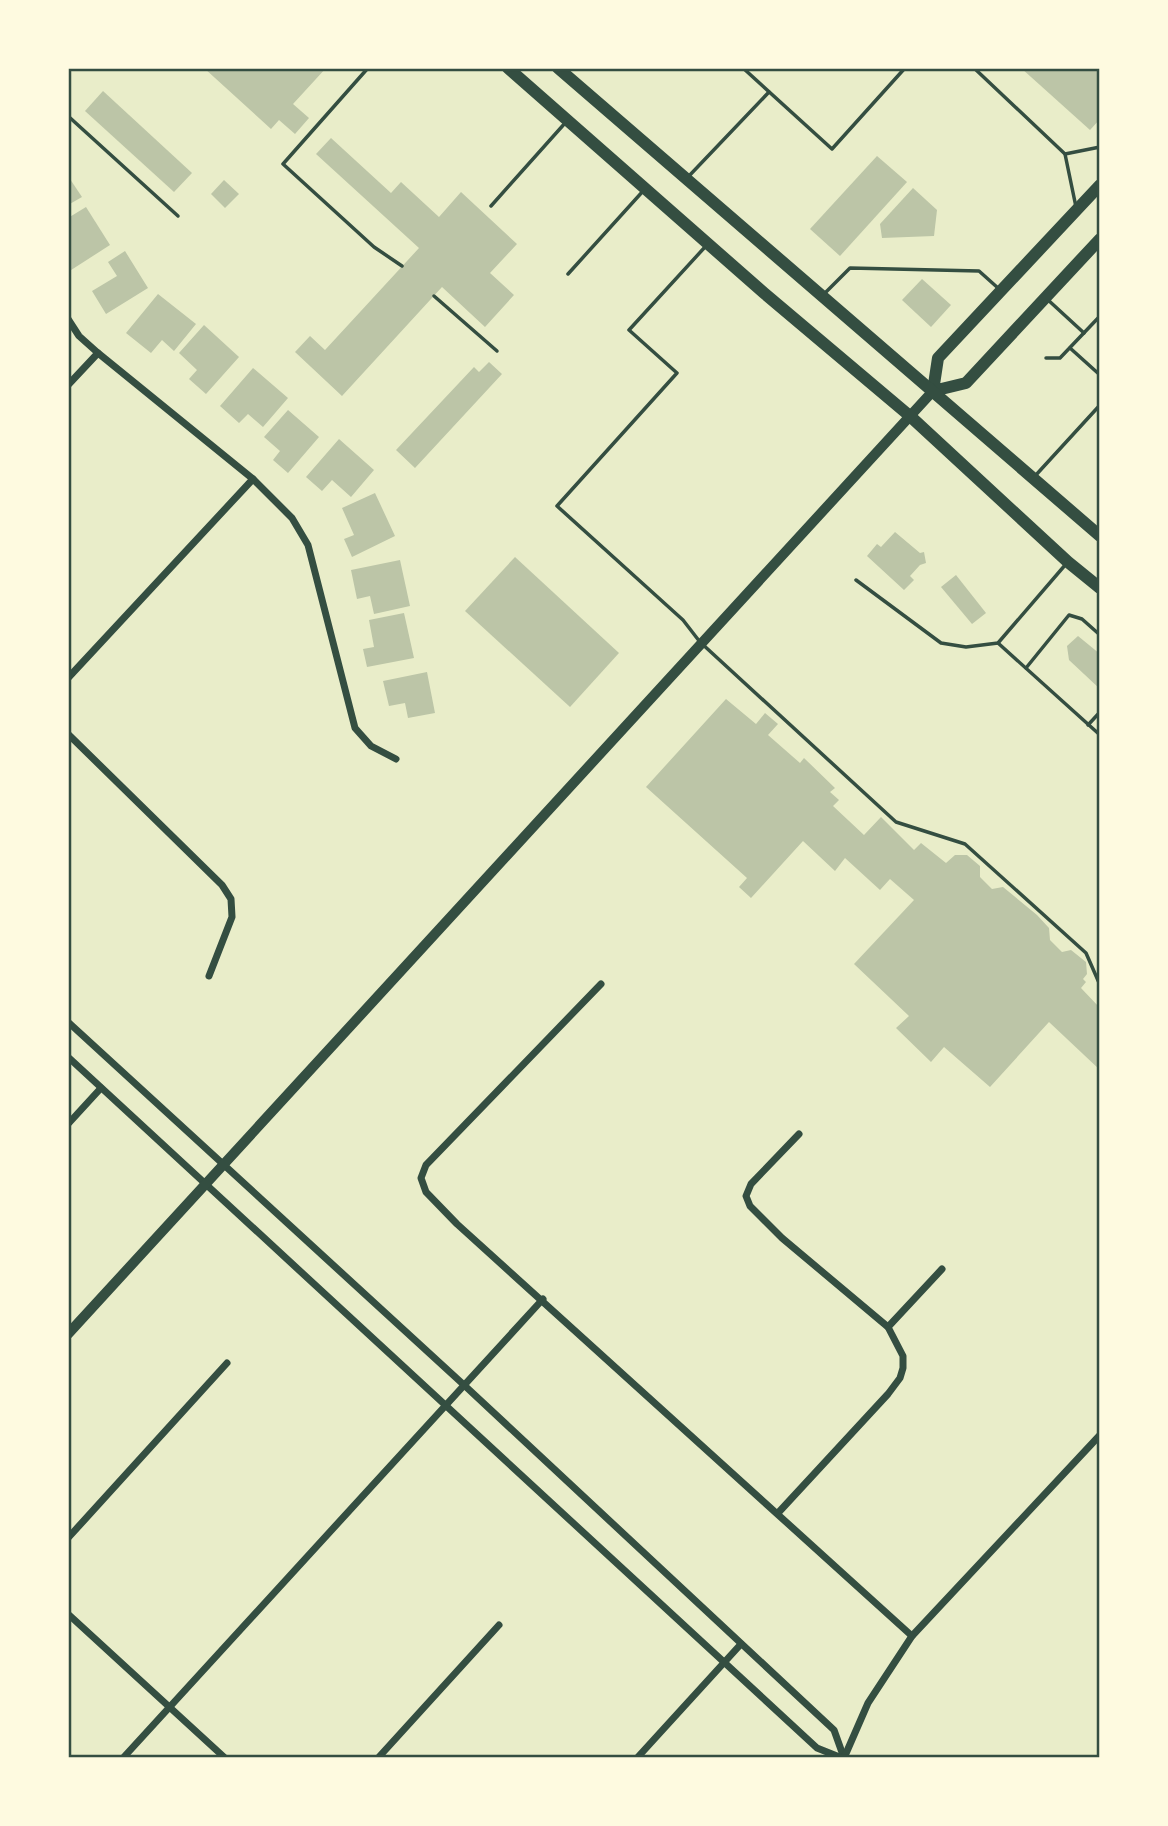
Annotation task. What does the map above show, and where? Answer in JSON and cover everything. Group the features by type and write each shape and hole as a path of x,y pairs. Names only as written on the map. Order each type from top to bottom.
{"main road":[{"path":"508,68 708,244 911,417 1068,562 1100,588"},
{"path":"558,68 1100,536"},
{"path":"68,1334 700,642 911,417 933,391 938,358 1100,185"},
{"path":"933,391 966,383 1100,240"}],"street":[{"path":"68,318 79,336 253,479 292,517 308,545 355,728 371,746 396,759"},
{"path":"68,385 98,352"},
{"path":"68,678 253,479"},
{"path":"68,734 222,885 231,899 232,917 209,976"},
{"path":"601,984 426,1164 421,1178 426,1192 457,1224 912,1636"},
{"path":"68,1022 224,1163 834,1730 843,1758"},
{"path":"68,1057 444,1407 817,1748 843,1758"},
{"path":"68,1124 101,1088"},
{"path":"778,1513 873,1411 900,1378 903,1368 902,1356 888,1326 782,1238 750,1206 746,1196 751,1184 799,1134"},
{"path":"888,1326 942,1269"},
{"path":"123,1758 542,1299"},
{"path":"68,1538 227,1363"},
{"path":"843,1758 868,1703 912,1636 1100,1435"},
{"path":"68,1614 225,1758"},
{"path":"378,1758 499,1625"},
{"path":"637,1758 741,1644"}],"lane":[{"path":"368,68 283,164 374,247 402,266"},
{"path":"743,68 832,149 905,68"},
{"path":"974,68 1065,154 1077,209"},
{"path":"687,179 769,92"},
{"path":"68,117 178,216"},
{"path":"491,206 567,121"},
{"path":"1065,154 1100,147"},
{"path":"568,274 645,188"},
{"path":"708,244 629,330 677,373 557,506 683,620 700,642 896,822 965,844 1086,953 1100,985"},
{"path":"822,295 850,268 979,271 1000,289"},
{"path":"434,296 498,351"},
{"path":"1045,298 1084,333"},
{"path":"1046,358 1060,358 1100,316"},
{"path":"1070,348 1100,375"},
{"path":"1033,479 1100,405"},
{"path":"856,580 941,643 965,647 998,643 1068,562"},
{"path":"1026,668 1069,615 1082,619 1100,635"},
{"path":"998,643 1100,735"},
{"path":"1088,725 1100,712"}],"building":[{"path":"204,68 326,68 293,104 309,118 295,134 279,120 271,129"},
{"path":"1021,68 1100,68 1100,119 1090,130"},
{"path":"103,91 192,173 174,192 85,111"},
{"path":"331,138 391,193 401,182 439,217 461,192 517,244 490,273 514,295 485,327 442,287 342,396 295,352 310,336 325,350 419,248 316,154"},
{"path":"877,156 907,182 840,256 810,229"},
{"path":"68,176 82,197 68,205"},
{"path":"224,180 239,194 225,208 211,194"},
{"path":"913,188 937,210 934,236 882,238 880,224"},
{"path":"86,207 110,245 68,272 68,218"},
{"path":"125,251 148,288 106,314 92,291 117,276 108,262"},
{"path":"922,279 951,305 931,327 902,300"},
{"path":"158,294 196,324 174,351 162,340 151,353 126,333"},
{"path":"204,325 239,357 206,394 189,379 197,370 179,353"},
{"path":"489,362 502,374 415,468 396,450 474,367 479,372"},
{"path":"253,368 288,398 263,427 248,414 239,423 220,406"},
{"path":"288,410 319,437 288,473 273,460 280,451 264,437"},
{"path":"339,439 374,470 351,497 332,480 322,491 306,477"},
{"path":"375,493 395,536 352,557 344,539 354,535 342,508"},
{"path":"895,532 920,553 924,552 926,563 920,565 910,576 914,580 904,590 867,556 877,544 881,547"},
{"path":"515,557 619,653 570,707 465,611"},
{"path":"400,560 410,606 374,614 370,596 357,599 351,570"},
{"path":"956,575 986,613 972,624 941,587"},
{"path":"404,613 414,658 367,667 363,649 374,647 369,620"},
{"path":"1078,636 1100,654 1100,689 1069,660 1067,646"},
{"path":"427,672 435,713 408,718 405,703 389,706 383,681"},
{"path":"726,699 756,724 765,713 778,724 768,735 800,763 804,758 835,788 830,792 839,800 833,806 864,835 881,817 914,850 921,843 946,863 955,855 967,855 980,866 980,877 992,889 1003,887 1037,915 1049,928 1050,940 1062,952 1071,950 1086,962 1087,974 1083,979 1086,982 1081,988 1100,1008 1100,1070 1049,1022 990,1087 944,1047 931,1062 896,1028 909,1016 854,964 914,900 890,879 880,890 845,858 835,871 803,841 751,898 739,887 747,878 646,787"}]}
